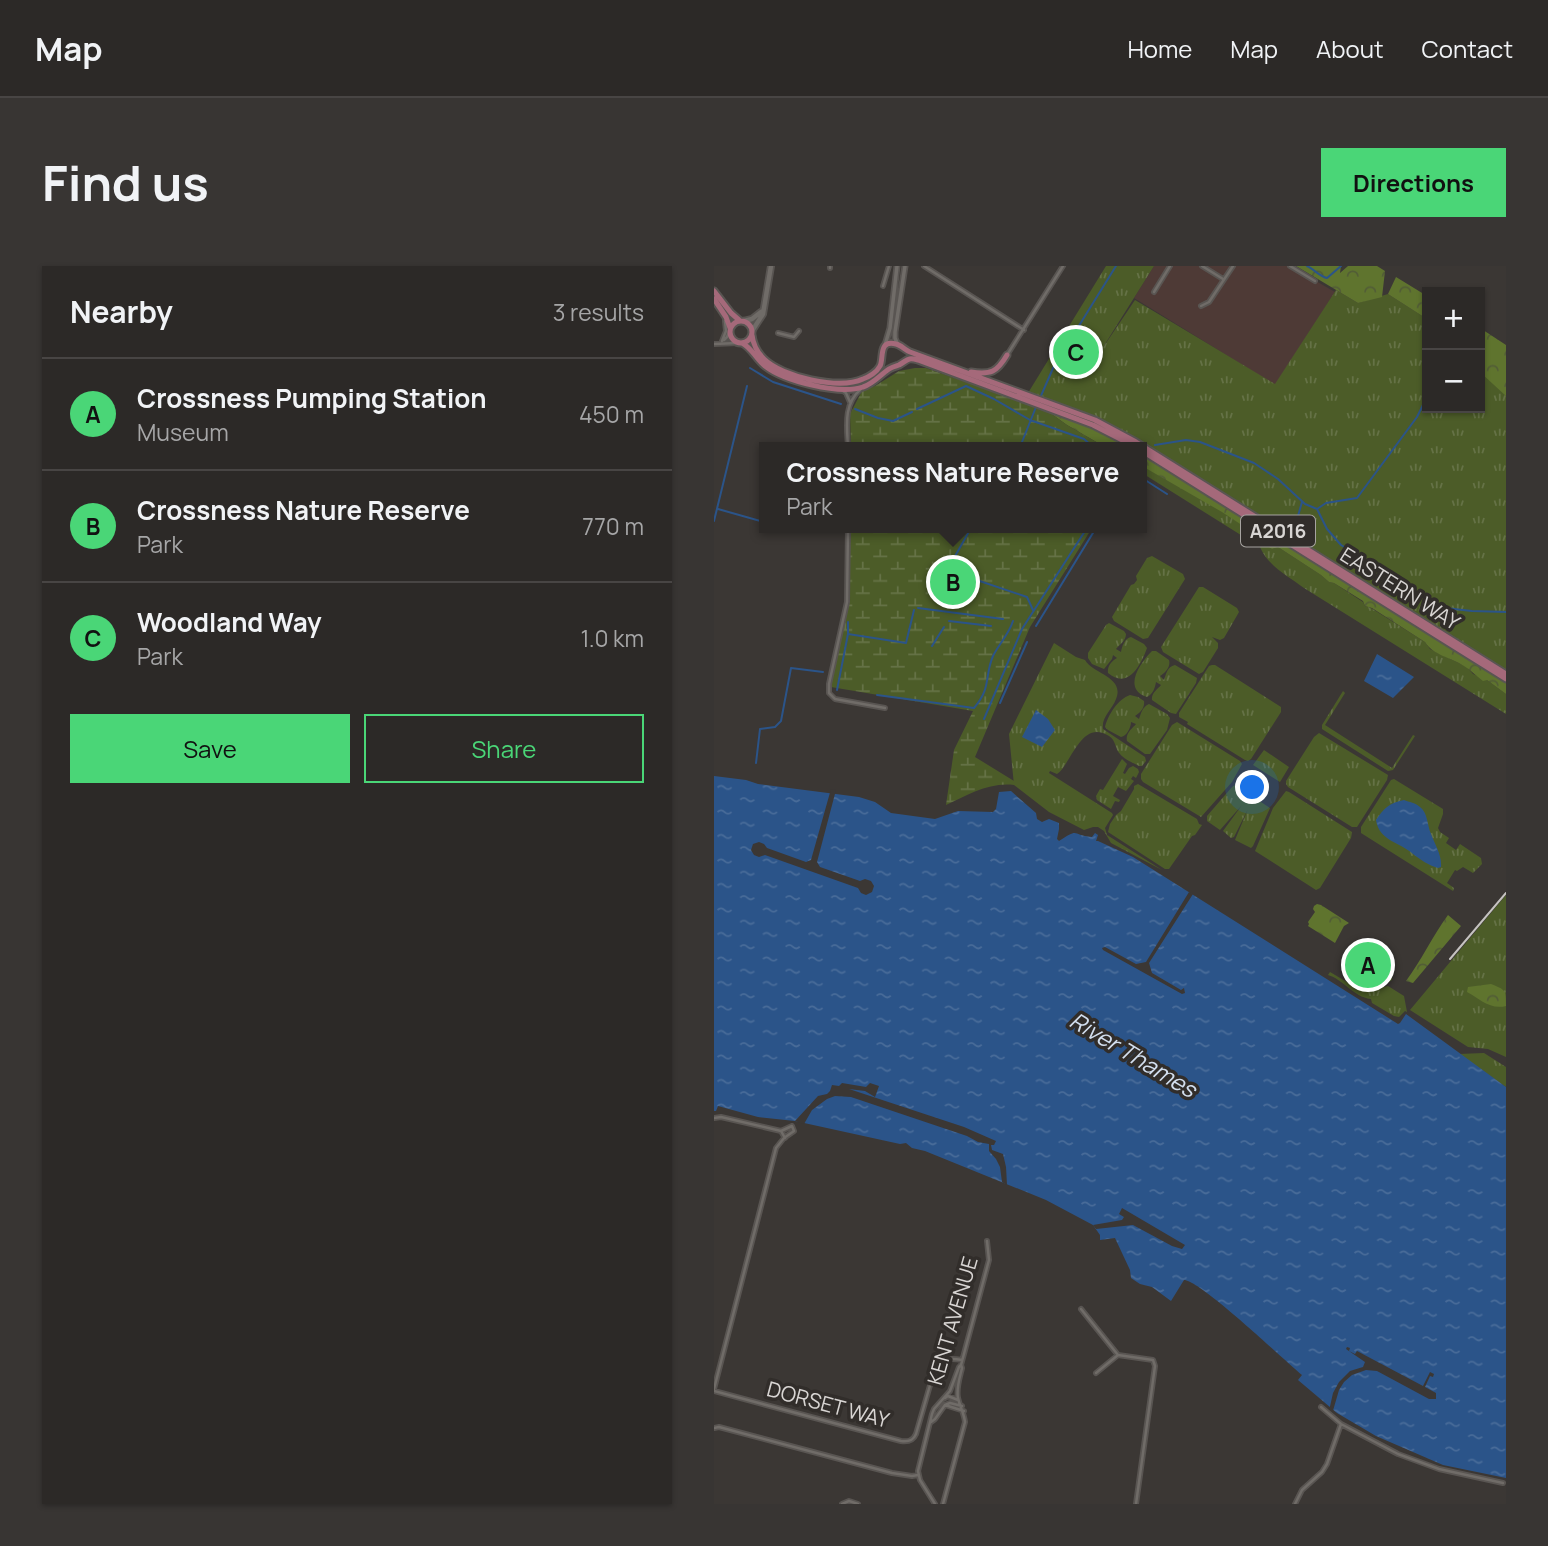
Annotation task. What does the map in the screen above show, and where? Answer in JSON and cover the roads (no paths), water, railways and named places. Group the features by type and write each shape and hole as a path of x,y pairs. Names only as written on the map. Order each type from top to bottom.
{"main road":[{"path":"740,343 748,342 760,319 771,266"},
{"path":"714,291 731,313 750,326 757,351 770,364 791,373 828,383 848,384 867,377 878,369 884,347 891,343 901,346 905,354 903,361 863,387 839,389 805,383 764,366 747,346 731,338 729,323 714,299"},
{"path":"730,330 733,323 756,317 764,309"},
{"name":"EASTERN WAY","path":"901,346 1093,425 1126,442"},
{"path":"938,363 986,373 996,370 1007,355"},
{"name":"EASTERN WAY","path":"903,361 911,358 918,360 1033,400"},
{"path":"882,359 893,366"},
{"name":"EASTERN WAY","path":"1043,404 1095,420 1136,442"},
{"name":"EASTERN WAY","path":"1147,449 1506,677"},
{"name":"EASTERN WAY","path":"1147,454 1506,677"}],"street":[{"path":"884,285 889,266"},
{"path":"884,347 890,328 897,266"},
{"path":"901,346 895,338 895,332 905,266"},
{"path":"924,266 1024,330"},
{"path":"1007,355 1063,266"},
{"path":"1154,292 1170,266"},
{"path":"1202,266 1224,280"},
{"path":"1201,306 1209,302 1233,266"},
{"path":"1290,266 1315,281"},
{"path":"718,342 726,328 722,310"},
{"path":"718,342 727,337 730,330"},
{"path":"778,333 794,337 799,331"},
{"path":"718,342 740,343"},
{"path":"848,442 850,405 863,387"},
{"path":"839,389 846,393 850,405"},
{"path":"848,533 847,602 829,693 835,699 885,708"},
{"path":"714,1118 721,1117 781,1131 792,1126 794,1130 776,1148 714,1390"},
{"path":"781,1131 785,1138"},
{"name":"KENT AVENUE","path":"918,1475 934,1409 950,1391 961,1365 989,1260 987,1241"},
{"path":"1081,1309 1118,1354 1153,1360 1156,1366 1136,1504"},
{"path":"1096,1373 1118,1354"},
{"name":"DORSET WAY","path":"714,1390 908,1442 914,1439 916,1434 937,1364 947,1360 962,1360"},
{"path":"943,1504 965,1422 957,1391 961,1365"},
{"name":"KENT AVENUE","path":"945,1398 948,1396 958,1400"},
{"name":"KENT AVENUE","path":"929,1425 945,1405 950,1403 962,1406"},
{"name":"KENT AVENUE","path":"945,1405 964,1412"},
{"path":"1321,1408 1341,1424 1405,1457 1439,1469 1503,1483"},
{"path":"1295,1504 1301,1490 1322,1472 1327,1464 1341,1424"},
{"path":"714,1427 892,1473 918,1475 935,1504"},
{"path":"933,1498 940,1501 945,1496"},
{"path":"842,1504 858,1504"}],"water":[{"path":"1377,654 1414,677 1393,698 1364,681"},
{"path":"1036,710 1048,719 1055,730 1042,747 1022,737"},
{"name":"River Thames","path":"714,776 859,797 875,802 891,813 935,819 958,811 993,812 999,792 1011,791 1036,813 1037,819 1042,822 1049,819 1059,823 1059,841 1073,833 1092,837 1095,833 1098,835 1096,841 1133,857 1398,1024 1406,1014 1506,1087 1506,1478 1443,1465 1376,1436 1337,1413 1298,1380 1302,1375 1207,1293 1184,1280 1171,1301 1152,1287 1140,1284 1131,1278 1115,1238 1100,1240 1100,1235 1093,1225 1046,1200 912,1148 906,1143 900,1144 795,1121 758,1117 718,1106 714,1111"},
{"path":"1404,800 1417,804 1425,812 1441,867 1434,867 1422,860 1386,837 1378,827 1376,820 1384,809"}],"waterway":[{"path":"1040,398 1054,366 1116,266"},
{"path":"1307,266 1327,278 1341,266"},
{"path":"750,368 773,382 841,404"},
{"path":"714,521 747,386"},
{"path":"917,409 966,386 1030,420 1087,442"},
{"path":"1022,442 1036,407"},
{"path":"1317,509 1326,503 1357,498 1422,407"},
{"path":"855,409 893,421 912,412"},
{"path":"1155,445 1186,440 1200,442 1254,463 1278,479 1305,504 1317,509 1327,529 1341,545 1394,582 1445,608 1506,612"},
{"path":"1147,481 1167,494"},
{"path":"1292,529 1302,502"},
{"path":"718,509 759,521"},
{"path":"968,533 950,565 956,573 1027,597 1033,610"},
{"path":"984,719 1022,629 1084,533"},
{"path":"1036,626 1093,533"},
{"path":"1431,615 1432,603"},
{"path":"918,608 1003,619"},
{"path":"848,634 906,643 914,610"},
{"path":"949,621 991,626"},
{"path":"877,695 974,708 986,688 993,656 1013,621"},
{"path":"837,690 848,622"},
{"path":"932,646 944,627"},
{"path":"1000,703 1027,642"},
{"path":"756,763 760,729 775,727 781,721 791,668 823,672"}],"railway":[{"path":"1450,959 1506,893"}],"place":[{"name":"Woodland Way","path":"1076,352"},
{"name":"Crossness Nature Reserve","path":"953,582"},
{"name":"Crossness Pumping Station","path":"1368,965"}]}
